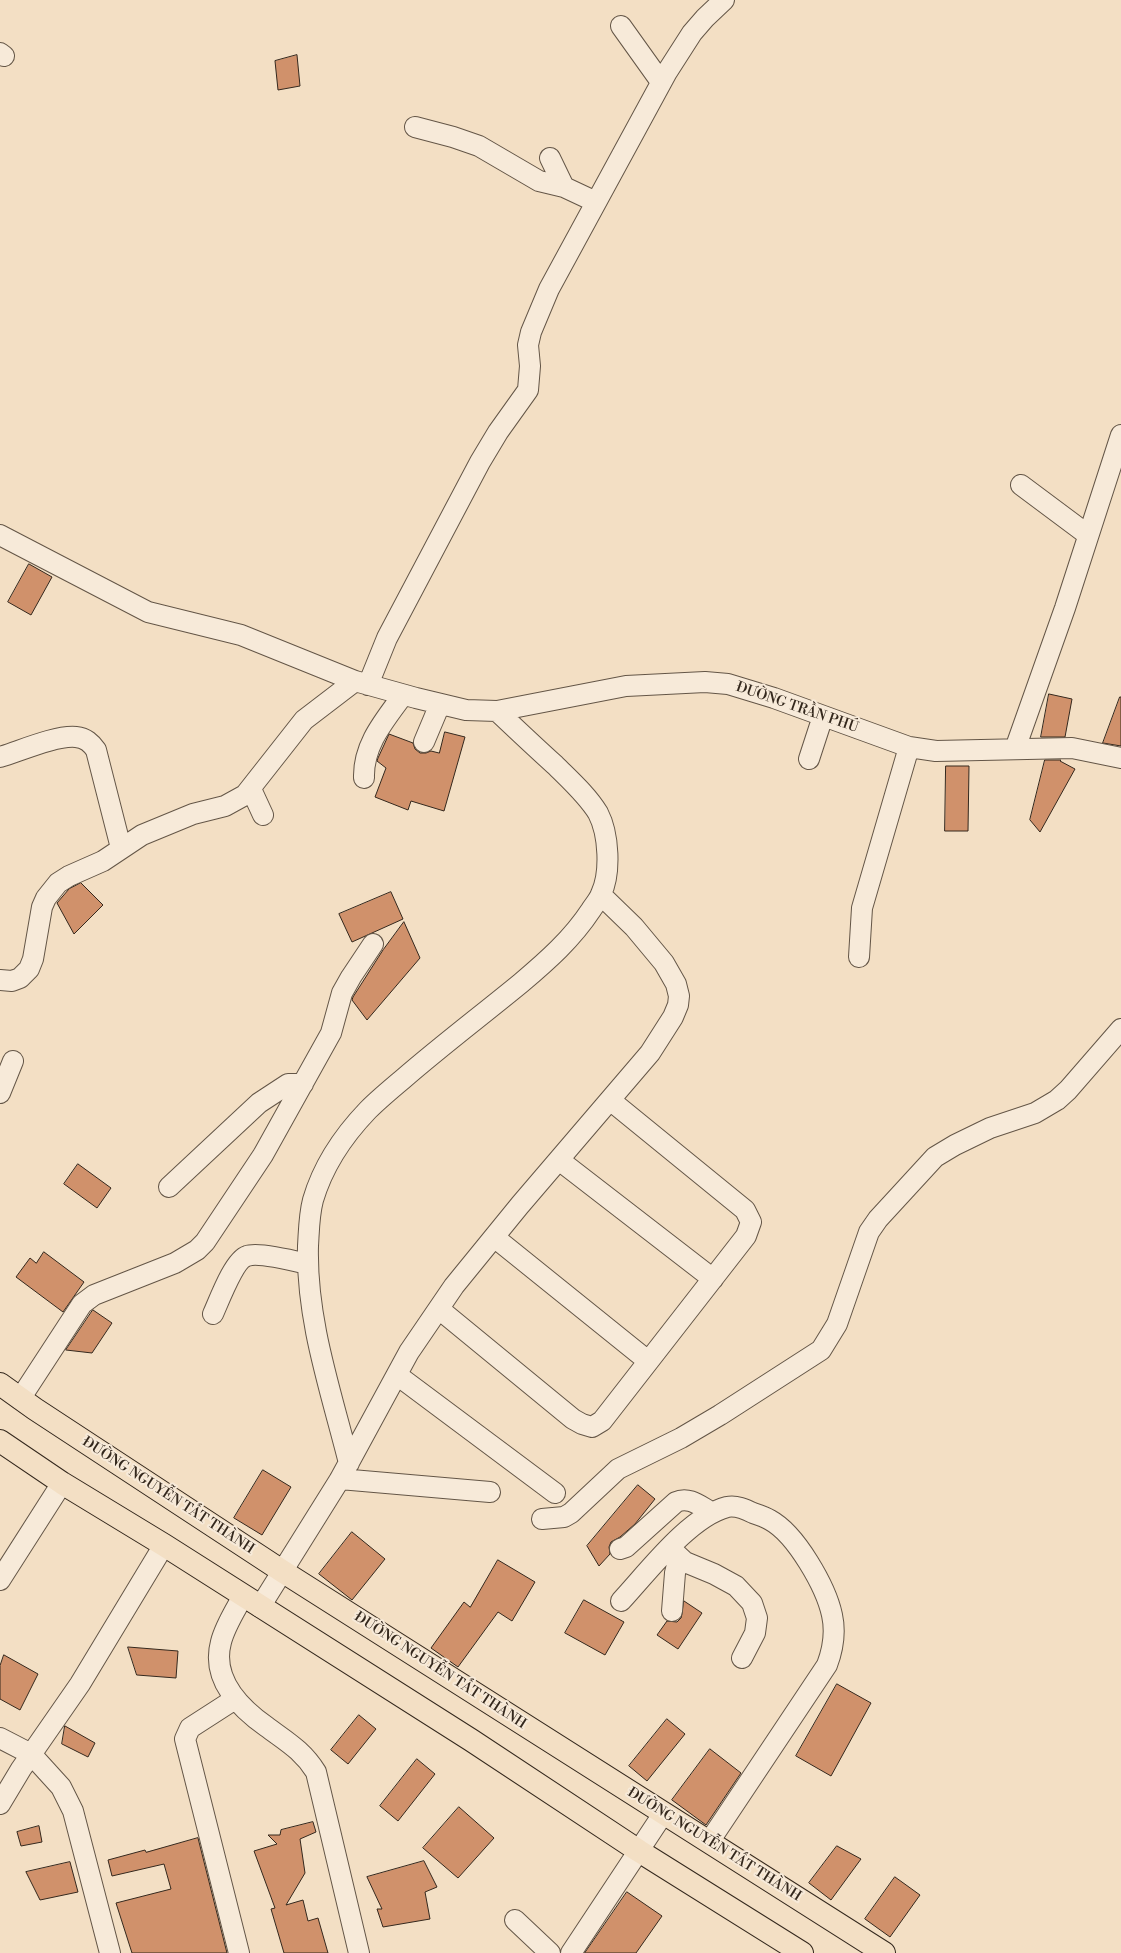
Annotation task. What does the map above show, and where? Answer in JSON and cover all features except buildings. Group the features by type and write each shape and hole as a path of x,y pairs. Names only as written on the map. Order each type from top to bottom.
{"main road":[{"name":"ĐƯỜNG NGUYỄN TẤT THÀNH","path":"0,1384 282,1571 884,1953"},
{"path":"0,1441 62,1483 164,1544 471,1740 639,1851 802,1953"}],"street":[{"path":"0,980 12,981 26,974 33,959 39,915 46,898 52,890 69,876 103,861 142,835 193,814 225,806 239,799 251,789 304,720 361,683 387,638 498,432 528,390 530,366 528,345 537,317 549,289 661,82 692,33 724,0"},
{"path":"621,26 661,82"},
{"path":"415,127 453,137 479,146 539,180 564,187 596,202"},
{"path":"550,158 564,187"},
{"path":"1015,749 1062,616 1121,436"},
{"path":"1021,485 1088,535"},
{"name":"ĐƯỜNG TRẦN PHÚ","path":"0,534 148,612 241,635 361,683 466,710 497,711 626,686 705,682 728,684 774,698 909,747 936,750 1072,748 1121,758"},
{"path":"364,778 364,766 372,739 403,695"},
{"path":"424,742 440,704"},
{"path":"344,1471 309,1298 309,1220 312,1203 325,1169 351,1129 370,1108 422,1063 512,990 567,942 601,895 605,882 607,840 598,814 590,801 497,711"},
{"path":"809,759 823,716"},
{"path":"0,757 49,741 75,737 91,742 96,750 121,848"},
{"path":"859,957 864,902 909,747"},
{"path":"251,789 263,815"},
{"path":"359,1953 316,1772 306,1757 261,1723 235,1699 225,1686 220,1665 220,1644 228,1624 282,1571 344,1471 410,1352 454,1286 650,1054 673,1017 678,1005 679,996 676,984 664,963 634,927 601,895"},
{"path":"20,1398 82,1304 94,1295 175,1262 197,1250 205,1242 263,1155 331,1033 345,988 373,944"},
{"path":"542,1519 564,1517 571,1513 618,1469 681,1438 720,1415 821,1350 836,1324 869,1232 878,1220 908,1189 926,1165 935,1157 955,1145 990,1128 1035,1112 1057,1100 1068,1090 1121,1029"},
{"path":"0,1093 13,1061"},
{"path":"169,1187 259,1103 288,1084 303,1084"},
{"path":"439,1309 573,1418 582,1424 592,1427 602,1421 746,1236 752,1222 745,1210 610,1100"},
{"path":"559,1160 713,1278"},
{"path":"494,1237 648,1361"},
{"path":"213,1314 236,1265 245,1256 254,1255 308,1264"},
{"path":"397,1375 555,1493"},
{"path":"344,1471 490,1492"},
{"path":"0,1580 62,1483"},
{"path":"620,1549 626,1547 676,1502 682,1499 694,1502 711,1512"},
{"path":"621,1601 675,1553 711,1512 729,1507 742,1508 771,1520 788,1535 809,1564 823,1588 832,1615 835,1636 833,1651 827,1666 709,1842"},
{"path":"0,1804 31,1754 80,1684 164,1544"},
{"path":"672,1611 675,1553"},
{"path":"675,1553 685,1562 726,1579 736,1586 752,1603 757,1618 755,1633 742,1658"},
{"path":"235,1699 190,1728 185,1739 239,1953"},
{"path":"0,1738 31,1754 61,1787 73,1811 110,1953"},
{"path":"571,1953 663,1814"},
{"path":"515,1920 550,1953"}]}
